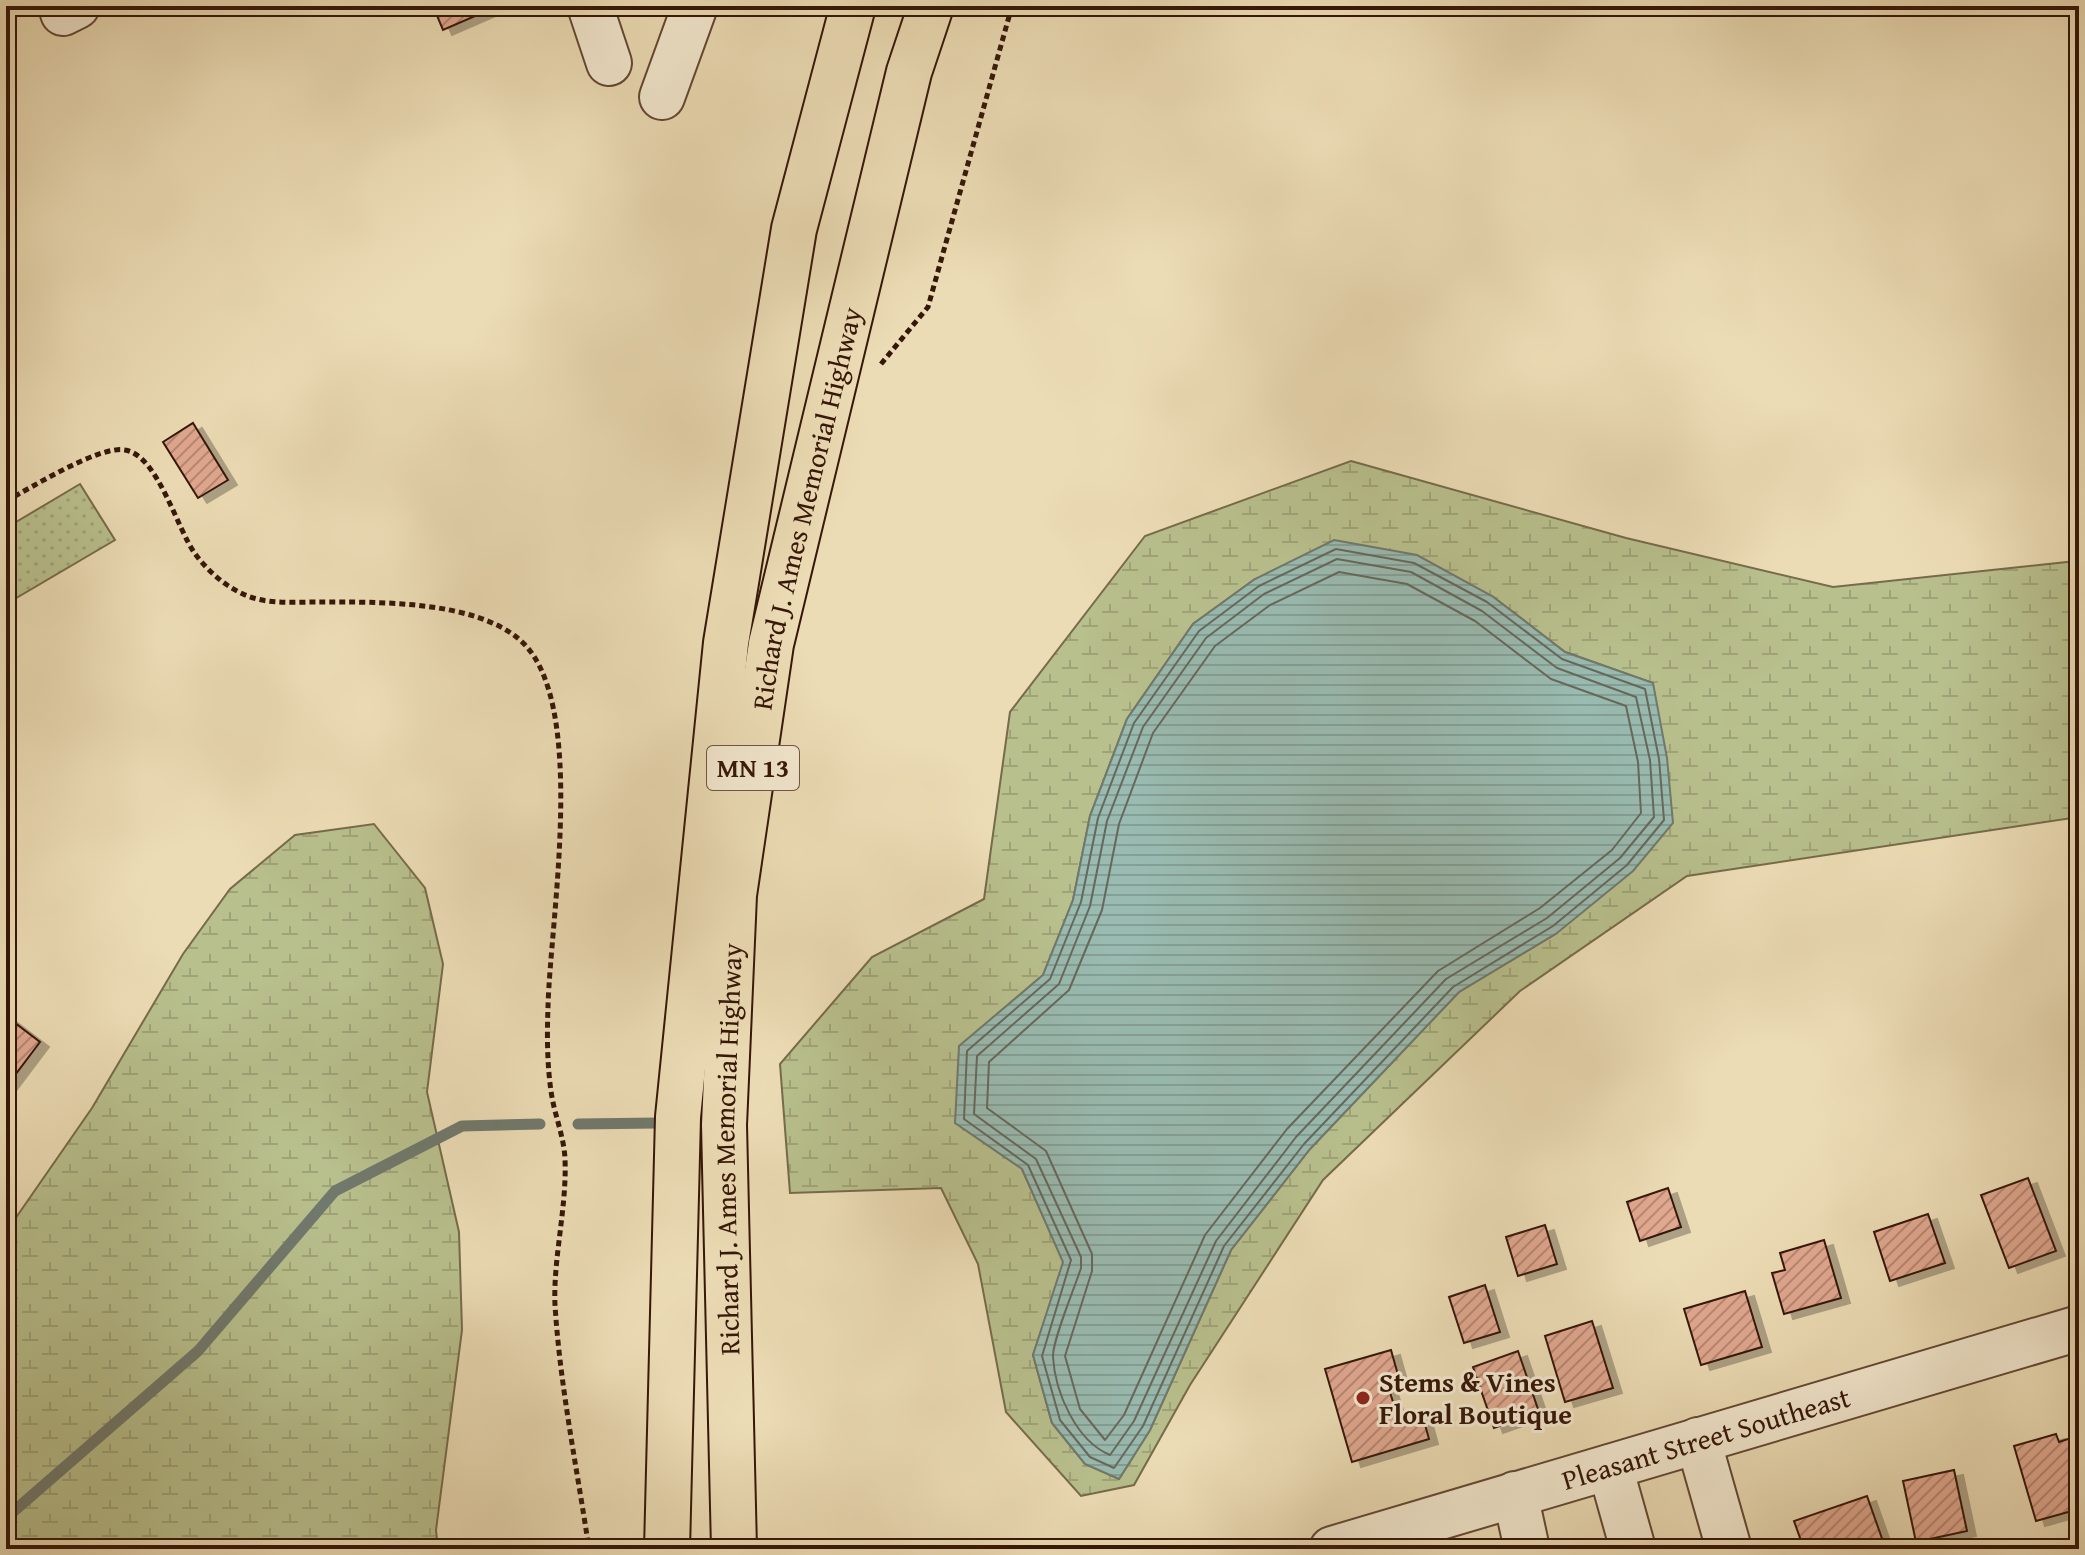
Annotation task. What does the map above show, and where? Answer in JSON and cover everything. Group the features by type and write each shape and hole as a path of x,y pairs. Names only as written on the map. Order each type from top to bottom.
{"main road":[{"name":"Richard J. Ames Memorial Highway","path":"667,1549 678,1117 726,643 794,229 853,6"},
{"name":"Richard J. Ames Memorial Highway","path":"734,1549 724,1125 734,895 771,644 909,72 931,6"}],"street":[{"path":"61,6 63,13 77,6"},
{"path":"590,6 609,63"},
{"path":"662,97 695,6"},
{"name":"Pleasant Street Southeast","path":"1332,1549 1408,1537 1515,1494 2079,1328"},
{"path":"1698,1440 1729,1549"},
{"path":"1610,1467 1633,1549"},
{"path":"1515,1494 1527,1549"}],"path":[{"path":"880,366 928,307 1012,6"},
{"path":"6,501 101,453 124,449 142,457 195,554 217,579 245,596 277,602 377,602 461,612 492,623 520,639 542,666 553,698 561,808 548,1008 551,1091 565,1168 566,1198 555,1302 589,1549"}],"green space":[{"path":"1351,461 1626,538 1833,587 2076,561 2079,552 2079,817 1687,876 1520,991 1323,1180 1190,1385 1134,1485 1081,1496 1006,1412 978,1264 941,1188 790,1193 780,1064 872,957 984,899 1010,712 1145,536","holes":["1255,579 1492,596 1565,652 1653,683 1557,933 1459,992 1310,1149 1231,1250 1150,1430 1119,1479 1085,1464 1052,1423 1033,1355 1064,1263 1022,1169 959,1047 1043,975 1073,900 1090,816 1127,719 1193,624"]},
{"path":"80,484 115,540 6,604 6,528"},
{"path":"374,824 425,888 443,964 427,1092 459,1232 462,1330 436,1530 438,1549 6,1549 6,1232 92,1108 183,954 230,889 295,835"}],"water":[{"path":"1334,540 1417,555 1492,596 1565,652 1653,683 1667,758 1673,823 1633,871 1557,933 1459,992 1310,1149 1231,1250 1150,1430 1119,1479 1085,1464 1052,1423 1033,1355 1063,1262 1022,1169 955,1123 959,1046 1043,975 1073,900 1090,816 1127,719 1193,624 1255,579"}],"building":[{"path":"433,6 498,6 443,30"},
{"path":"193,423 228,480 198,498 163,442"},
{"path":"6,1016 40,1042 6,1087"},
{"path":"2028,1178 2056,1251 2009,1268 1981,1195"},
{"path":"1668,1188 1681,1227 1640,1241 1627,1202"},
{"path":"1928,1214 1945,1263 1890,1281 1874,1232"},
{"path":"1545,1225 1557,1264 1518,1276 1506,1237"},
{"path":"1824,1240 1841,1298 1784,1314 1772,1273 1785,1270 1780,1253"},
{"path":"1485,1285 1500,1332 1464,1343 1449,1297"},
{"path":"1745,1291 1762,1347 1701,1365 1684,1309"},
{"path":"1592,1321 1613,1388 1565,1402 1545,1336"},
{"name":"Stems & Vines Floral Boutique","path":"1391,1350 1400,1382 1388,1386 1398,1418 1421,1410 1429,1439 1352,1462 1325,1369"},
{"path":"1518,1351 1539,1412 1494,1428 1473,1367"},
{"path":"2056,1434 2059,1442 2077,1436 2079,1509 2036,1521 2014,1446"},
{"path":"1954,1470 1967,1531 1916,1542 1903,1481"},
{"path":"1867,1496 1885,1547 1804,1549 1794,1521"}],"waterway":[{"path":"578,1124 657,1123"},
{"path":"6,1518 198,1351 335,1191 462,1126 540,1124"}],"place":[{"name":"Stems & Vines Floral Boutique","path":"1363,1398"}]}
